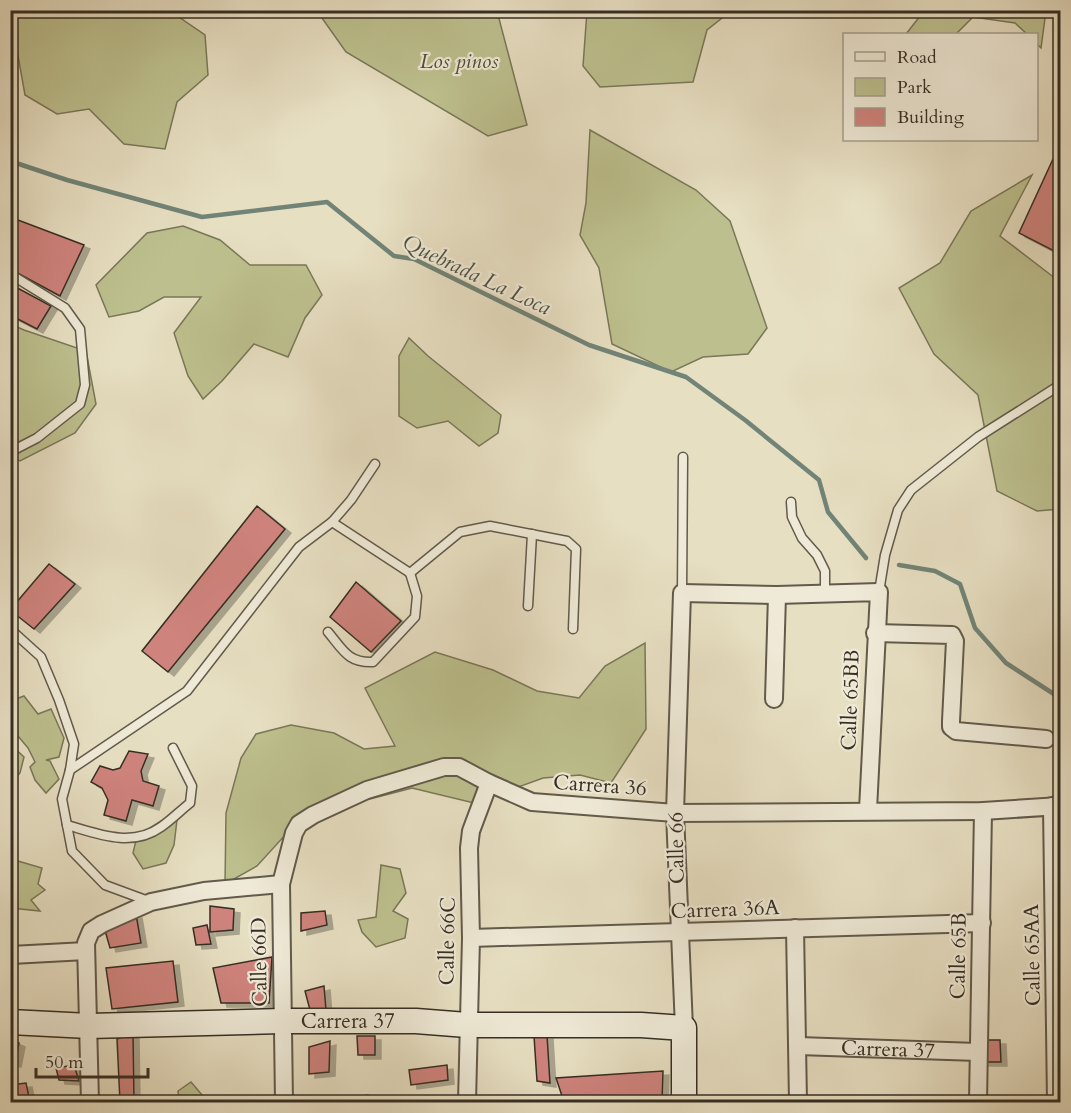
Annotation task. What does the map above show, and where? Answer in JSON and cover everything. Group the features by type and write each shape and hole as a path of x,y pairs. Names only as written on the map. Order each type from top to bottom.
{"street":[{"path":"682,593 777,595 879,592"},
{"name":"Calle 65BB","path":"868,810 875,633 879,592"},
{"name":"Calle 66","path":"682,593 675,813 678,934 684,1029 684,1102"},
{"path":"774,699 777,595"},
{"path":"875,633 952,635 955,641 951,727 956,730 1046,739"},
{"name":"Carrera 36","path":"299,824 367,790 444,767 459,767 532,802 675,813 983,811 1056,806"},
{"name":"Calle 66C","path":"467,1102 471,938 470,839 489,783"},
{"name":"Calle 65AA","path":"1056,806 1058,1026 1056,1102"},
{"name":"Calle 65B","path":"978,1102 983,811"},
{"name":"Calle 66D","path":"284,1102 281,884 294,833 299,824"},
{"path":"90,1102 86,943 91,931 151,902 204,891 281,884"},
{"name":"Carrera 36A","path":"471,938 678,934 981,923"},
{"path":"795,928 798,1102"},
{"path":"11,955 86,951"},
{"name":"Carrera 37","path":"10,1022 88,1026 282,1021 416,1021 468,1025 641,1025 684,1029"},
{"name":"Carrera 37","path":"798,1046 978,1052"}],"lane":[{"path":"10,274 65,308 80,329 84,385 80,404 37,438 10,452"},
{"path":"879,592 885,555 898,510 911,490 978,437 1060,385"},
{"path":"682,457 682,593"},
{"path":"70,770 187,691 299,547 332,522 351,500 375,464"},
{"path":"791,502 792,517 802,538 817,555 825,571 825,594"},
{"path":"328,632 350,658 360,663 373,662 415,617 417,596 410,573 332,522"},
{"path":"410,573 460,532 490,526 567,541 576,549 573,629"},
{"path":"528,606 532,534"},
{"path":"10,629 40,657 59,700 74,744 62,799 72,851 105,885 151,902"},
{"path":"67,825 99,835 129,840 159,829 190,803 192,786 173,748"}],"green space":[{"path":"587,10 731,11 707,30 693,82 600,87 583,66"},
{"path":"10,11 170,11 205,35 208,75 177,102 165,149 124,144 89,109 57,114 25,95"},
{"name":"Los pinos","path":"317,11 497,11 527,125 488,136 346,52"},
{"path":"924,11 1046,11 1041,48 1038,45 1038,33 1026,33 1015,23 973,17 957,33 907,33"},
{"path":"590,130 696,190 730,221 767,328 748,354 703,357 671,372 612,344 599,268 580,235 586,203"},
{"path":"1032,175 1000,236 1060,282 1060,509 1037,511 997,491 978,395 934,354 899,288 940,263 971,211"},
{"path":"183,226 220,240 250,265 306,265 322,295 305,318 288,357 254,344 203,399 188,376 174,333 201,297 164,297 139,311 109,317 96,285 147,233"},
{"path":"10,324 86,351 96,404 75,433 20,461 11,455"},
{"path":"409,338 501,415 498,433 479,446 448,421 417,428 399,416 399,356"},
{"path":"645,643 646,729 611,783 580,775 543,778 474,803 412,788 370,799 324,803 287,833 257,866 225,884 226,813 241,758 256,734 291,725 334,733 364,749 395,746 365,688 435,652 493,670 537,691 579,698 605,666"},
{"path":"24,696 38,714 51,709 64,738 59,757 46,760 50,761 59,779 46,793 35,780 30,767 35,762 28,748 13,730 13,700"},
{"path":"10,744 24,757 20,773 11,783"},
{"path":"177,820 174,845 166,863 143,869 133,853 137,836 161,821"},
{"path":"11,859 42,868 38,884 45,890 31,900 40,911 11,908"},
{"path":"381,865 400,869 406,893 393,911 408,919 405,938 376,947 362,932 358,920 376,917"},
{"path":"191,1082 208,1102 179,1102 178,1091"}],"building":[{"path":"1060,147 1060,254 1019,233"},
{"path":"10,217 84,245 60,296 10,269"},
{"path":"10,284 51,306 37,329 10,315"},
{"path":"257,506 285,529 168,672 142,651"},
{"path":"49,564 75,584 34,629 10,610"},
{"path":"356,582 401,621 371,652 330,617"},
{"path":"129,751 148,754 141,771 143,781 159,786 153,806 132,800 126,821 104,815 108,800 102,788 91,782 100,766 113,770 120,768"},
{"path":"210,906 234,909 233,930 210,932"},
{"path":"325,911 327,925 301,931 301,913"},
{"path":"136,914 141,943 110,948 104,927"},
{"path":"207,925 211,944 196,945 193,928"},
{"path":"272,957 269,1003 221,1003 213,968"},
{"path":"173,961 178,1002 112,1009 106,968"},
{"path":"324,986 326,1010 310,1010 305,991"},
{"path":"133,1033 134,1101 120,1102 117,1039"},
{"path":"547,1035 550,1083 537,1081 534,1036"},
{"path":"357,1036 375,1036 375,1055 358,1055"},
{"path":"10,1039 19,1043 15,1063 10,1062"},
{"path":"984,1040 1000,1040 1001,1062 983,1062"},
{"path":"330,1041 329,1072 309,1074 309,1047"},
{"path":"74,1065 79,1081 59,1080 56,1068"},
{"path":"447,1065 448,1080 411,1085 409,1070"},
{"path":"663,1071 662,1102 564,1102 556,1078"},
{"path":"26,1083 30,1102 10,1102 10,1085"},
{"path":"368,1095 371,1102 341,1102 341,1099"},
{"path":"327,1100 327,1102 303,1102 303,1101"}],"waterway":[{"name":"Quebrada La Loca","path":"10,161 67,180 202,217 327,202 394,256 414,259 589,345 686,377 745,420 819,480 828,512 866,558"},
{"name":"Quebrada La Loca","path":"899,565 935,571 960,584 975,628 1006,663 1060,698"}]}
